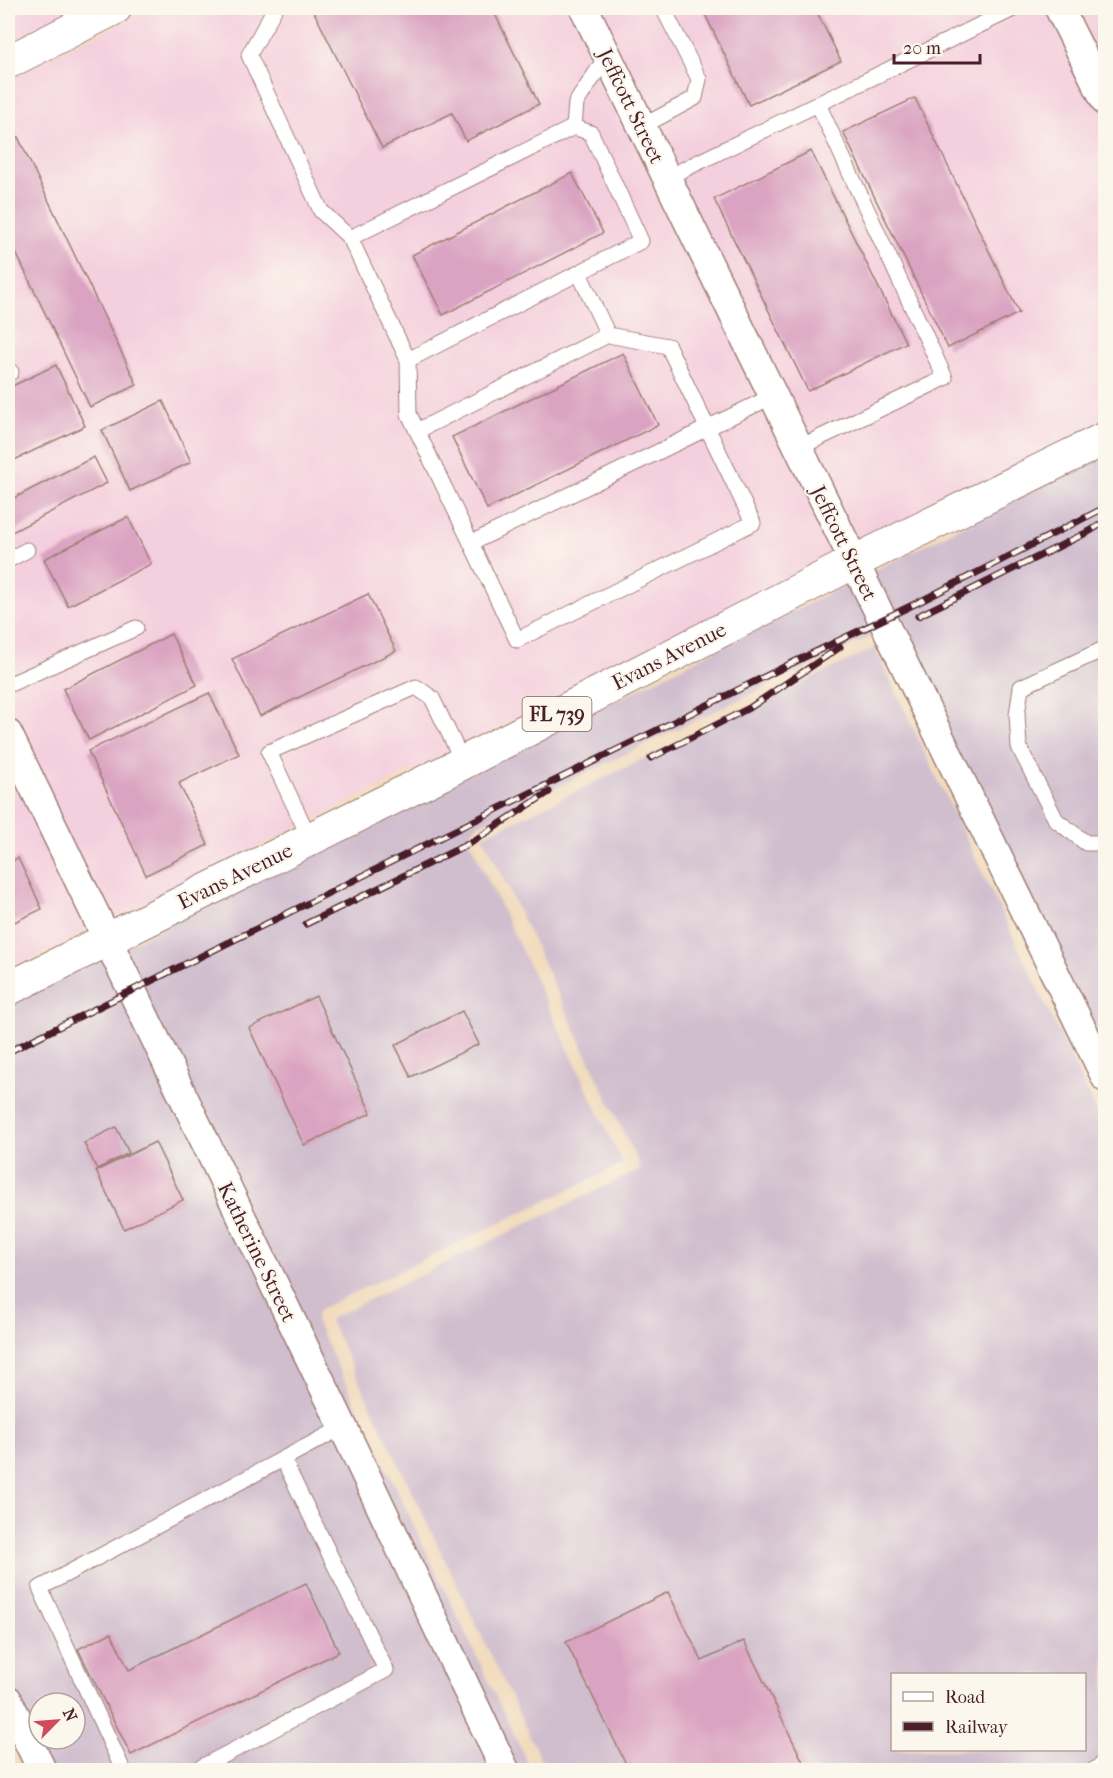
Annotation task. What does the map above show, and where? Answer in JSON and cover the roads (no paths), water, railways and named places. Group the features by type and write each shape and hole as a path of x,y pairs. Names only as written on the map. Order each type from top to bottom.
{"main road":[{"path":"8,62 114,8"},
{"name":"Evans Avenue","path":"8,989 463,762 854,562 1106,438"}],"street":[{"name":"Jeffcott Street","path":"584,8 1106,1078"},
{"path":"1059,8 1106,102"},
{"name":"Katherine Street","path":"8,734 343,1427 505,1770"},
{"path":"8,1700 42,1770"}],"lane":[{"path":"275,8 249,55 321,211 350,238 408,360 409,414 417,431 471,543 517,640 753,524 668,346 608,335 417,431"},
{"path":"641,127 695,98 699,79 663,8"},
{"path":"666,178 1015,8"},
{"path":"574,127 576,103 607,56"},
{"path":"798,448 945,378 818,104"},
{"path":"350,238 574,127 591,133 641,241 408,360"},
{"path":"579,273 608,335"},
{"path":"471,543 773,396"},
{"path":"8,560 27,550"},
{"path":"8,686 136,628"},
{"path":"1106,648 1021,687 1017,715 1019,747 1056,820 1086,843 1106,843"},
{"path":"310,839 269,752 416,687 432,698 463,762"},
{"path":"123,1770 40,1588 343,1427"},
{"path":"196,1770 386,1670 283,1459"},
{"path":"1094,1770 1106,1761"}],"railway":[{"path":"8,1052 921,601 1106,507"},
{"path":"918,616 1106,521"},
{"path":"651,758 751,707 840,647"},
{"path":"306,924 472,842 549,792"}]}
